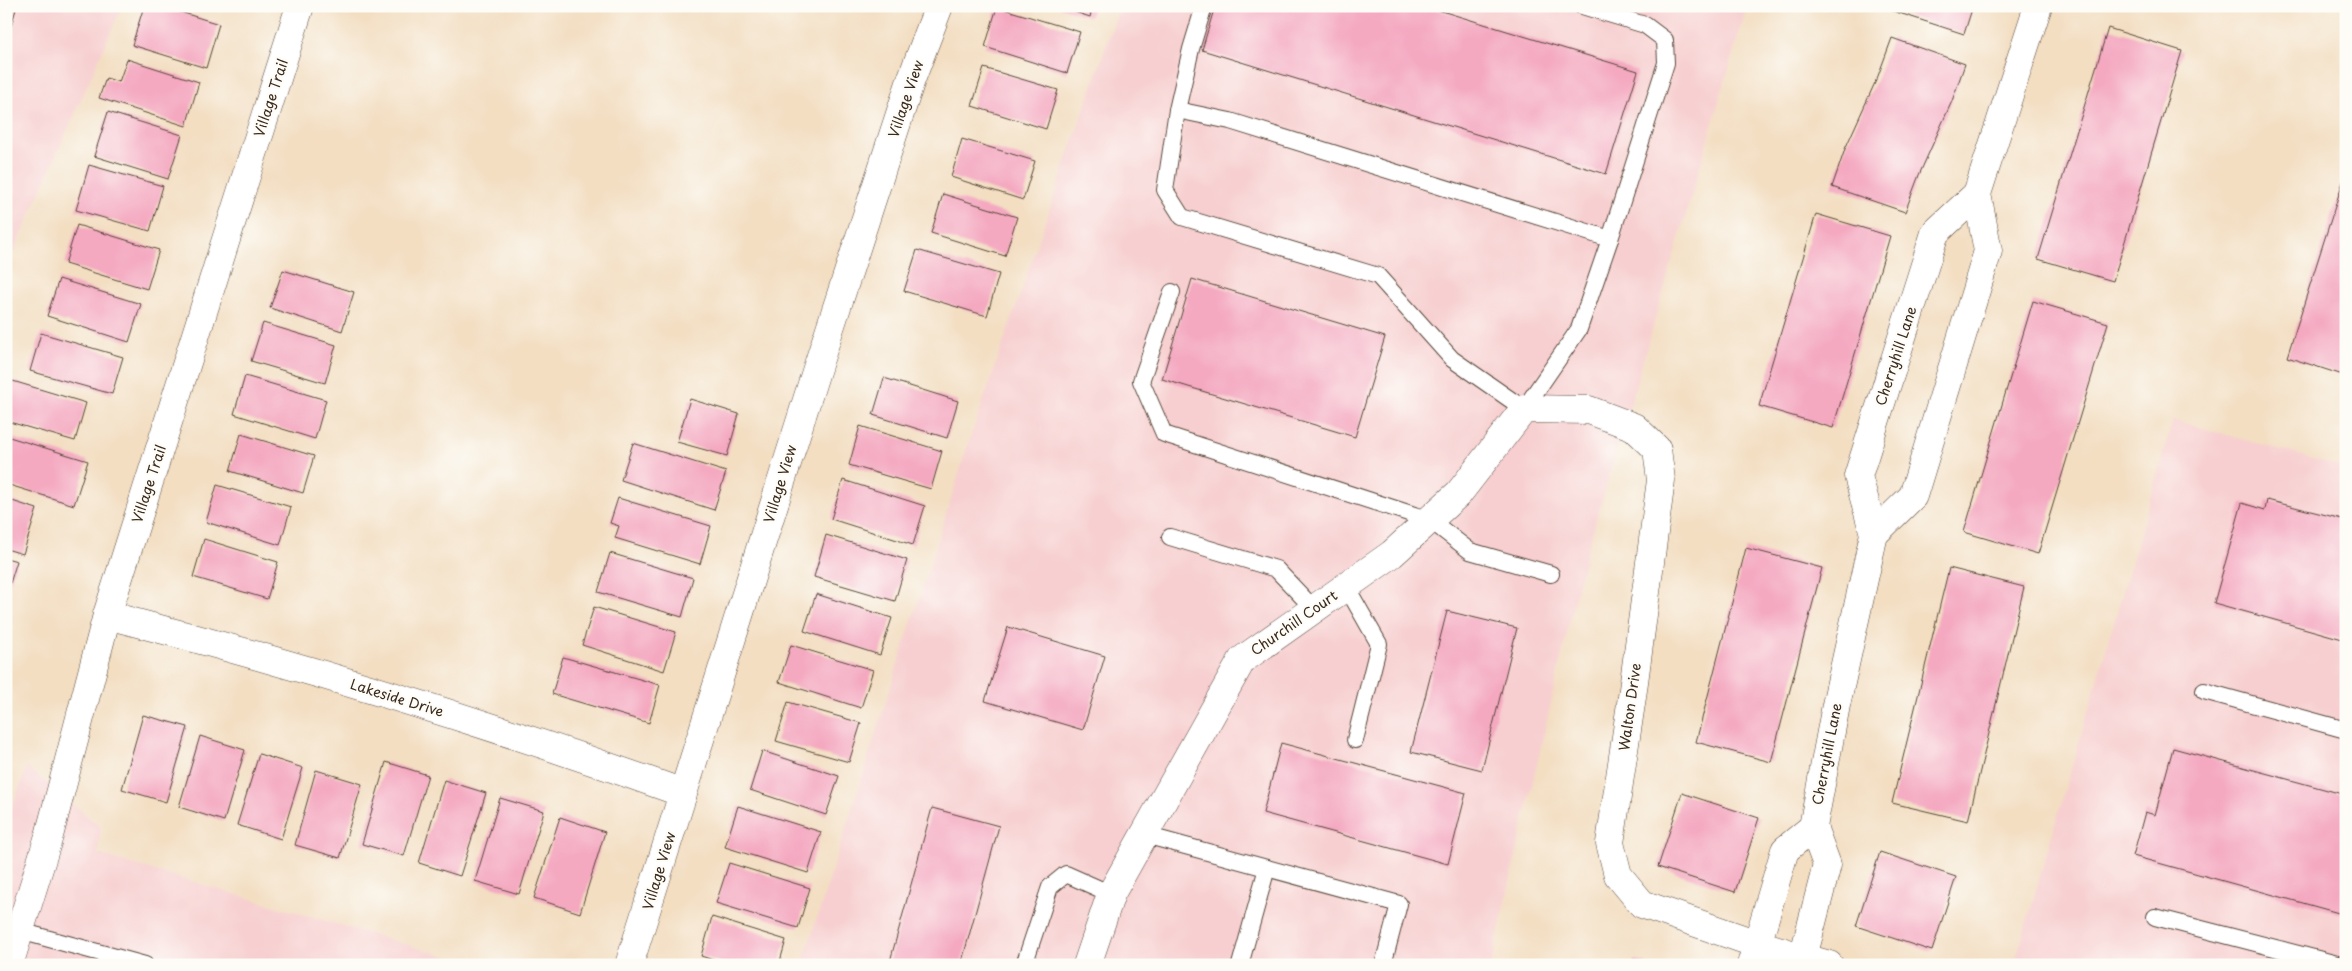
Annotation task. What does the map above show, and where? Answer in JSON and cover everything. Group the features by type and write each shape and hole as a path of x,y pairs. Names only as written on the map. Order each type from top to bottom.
{"street":[{"name":"Village Trail","path":"9,965 49,836 107,615 300,6"},
{"name":"Village View","path":"629,965 820,358 911,80 939,6"},
{"name":"Cherryhill Lane","path":"1874,534 1913,496 1988,251 1977,194 2038,6"},
{"name":"Cherryhill Lane","path":"1813,827 1836,705 1874,534 1858,476 1935,233 1977,194"},
{"name":"Churchill Court","path":"1087,965 1112,894 1242,660 1392,554 1459,493 1524,409"},
{"name":"Walton Drive","path":"1524,409 1590,410 1634,427 1657,449 1660,480 1632,697 1610,843 1618,875 1642,904 1754,954 1829,965"},
{"name":"Lakeside Drive","path":"107,615 212,642 429,708 582,757 683,793"},
{"path":"1754,954 1785,850 1813,827 1827,865 1802,961"}],"lane":[{"path":"1204,6 1177,110 1165,190 1182,218 1378,276 1452,359 1524,409 1579,329 1666,63 1665,40 1645,26 1582,6"},
{"path":"1177,110 1230,121 1610,239"},
{"path":"1172,292 1141,381 1164,434 1430,520 1470,551 1551,574"},
{"path":"1170,537 1276,569 1314,609"},
{"path":"1346,586 1378,644 1355,740"},
{"path":"2204,691 2346,730"},
{"path":"1144,835 1399,904 1383,965"},
{"path":"1240,965 1267,868"},
{"path":"1024,965 1050,887 1066,874 1112,894"},
{"path":"2155,917 2341,965"},
{"path":"20,931 145,965"}],"shaded area":[{"path":"6,6 122,6 6,269"},
{"path":"1120,6 1747,6 1580,575 1491,965 802,965 970,439"},
{"path":"2173,420 2346,468 2346,965 2014,965"},
{"path":"27,767 101,827 98,854 476,965 6,965 6,824"}],"building":[{"path":"6,6 17,6 7,39 6,39"},
{"path":"144,6 161,6 219,24 206,68 132,45"},
{"path":"1057,6 1093,6 1090,17"},
{"path":"1215,6 1425,6 1638,71 1606,174 1202,50"},
{"path":"1891,6 1973,6 1964,34 1890,10"},
{"path":"997,7 1080,32 1067,73 985,47"},
{"path":"2108,28 2182,51 2113,281 2038,259"},
{"path":"1892,38 1965,64 1952,101 1919,175 1905,212 1832,187 1845,149 1878,76"},
{"path":"127,59 199,82 186,126 99,98 106,78 119,82"},
{"path":"984,68 1058,90 1046,129 972,106"},
{"path":"108,112 182,135 168,179 94,156"},
{"path":"962,139 1035,161 1023,200 951,177"},
{"path":"89,165 163,186 150,231 76,210"},
{"path":"2346,172 2346,376 2287,357"},
{"path":"943,194 1017,217 1005,256 931,233"},
{"path":"1816,214 1890,236 1833,428 1759,406"},
{"path":"77,225 159,250 147,289 65,264"},
{"path":"917,250 999,274 987,316 904,291"},
{"path":"283,270 354,292 342,331 270,308"},
{"path":"59,279 141,304 129,342 47,316"},
{"path":"1192,279 1385,337 1355,437 1162,379"},
{"path":"2033,301 2108,323 2038,554 1964,532"},
{"path":"263,323 336,345 325,383 251,361"},
{"path":"41,333 123,357 112,394 30,371"},
{"path":"245,376 326,400 315,439 234,414"},
{"path":"884,378 958,401 947,438 873,415"},
{"path":"6,379 86,403 75,441 6,421"},
{"path":"690,399 739,414 727,456 677,442"},
{"path":"860,426 942,451 931,489 849,465"},
{"path":"241,434 314,456 303,493 230,471"},
{"path":"6,436 88,461 74,505 6,484"},
{"path":"633,443 726,472 714,510 621,480"},
{"path":"843,480 925,506 913,545 831,519"},
{"path":"217,485 291,507 280,545 206,522"},
{"path":"618,498 711,526 700,564 615,538 619,526 610,523"},
{"path":"6,499 37,509 23,554 6,549"},
{"path":"2267,500 2346,520 2346,640 2214,603 2242,503 2265,510"},
{"path":"826,535 907,560 895,601 814,577"},
{"path":"204,539 278,562 267,599 193,577"},
{"path":"1746,548 1822,568 1771,762 1696,742"},
{"path":"610,553 693,578 682,617 598,592"},
{"path":"6,558 17,561 7,593 6,593"},
{"path":"1949,568 2024,587 1968,821 1892,803"},
{"path":"816,594 892,618 880,655 804,631"},
{"path":"594,607 676,632 664,671 582,645"},
{"path":"1447,611 1517,628 1482,770 1411,752"},
{"path":"1008,627 1105,656 1083,730 985,701"},
{"path":"791,645 873,670 861,708 779,682"},
{"path":"563,657 660,685 649,723 552,694"},
{"path":"788,702 861,723 849,762 776,741"},
{"path":"143,715 188,727 166,802 122,789"},
{"path":"200,736 245,750 224,821 179,807"},
{"path":"1281,743 1466,793 1448,864 1263,813"},
{"path":"2173,748 2346,795 2346,915 2133,856 2145,812 2155,815"},
{"path":"762,751 839,776 826,815 750,790"},
{"path":"259,754 303,768 281,839 237,825"},
{"path":"386,762 428,775 404,856 362,844"},
{"path":"316,770 362,784 340,858 295,845"},
{"path":"444,780 486,793 460,876 419,863"},
{"path":"1682,793 1759,818 1735,892 1658,867"},
{"path":"500,798 544,811 519,894 475,881"},
{"path":"738,806 821,832 808,873 725,847"},
{"path":"932,808 999,826 961,965 889,965"},
{"path":"560,817 605,832 580,913 534,898"},
{"path":"1880,852 1956,877 1932,951 1856,926"},
{"path":"729,863 810,888 798,928 716,903"},
{"path":"712,917 786,940 779,965 728,965 701,956"},
{"path":"1634,960 1647,964 1647,965 1633,965"}]}
